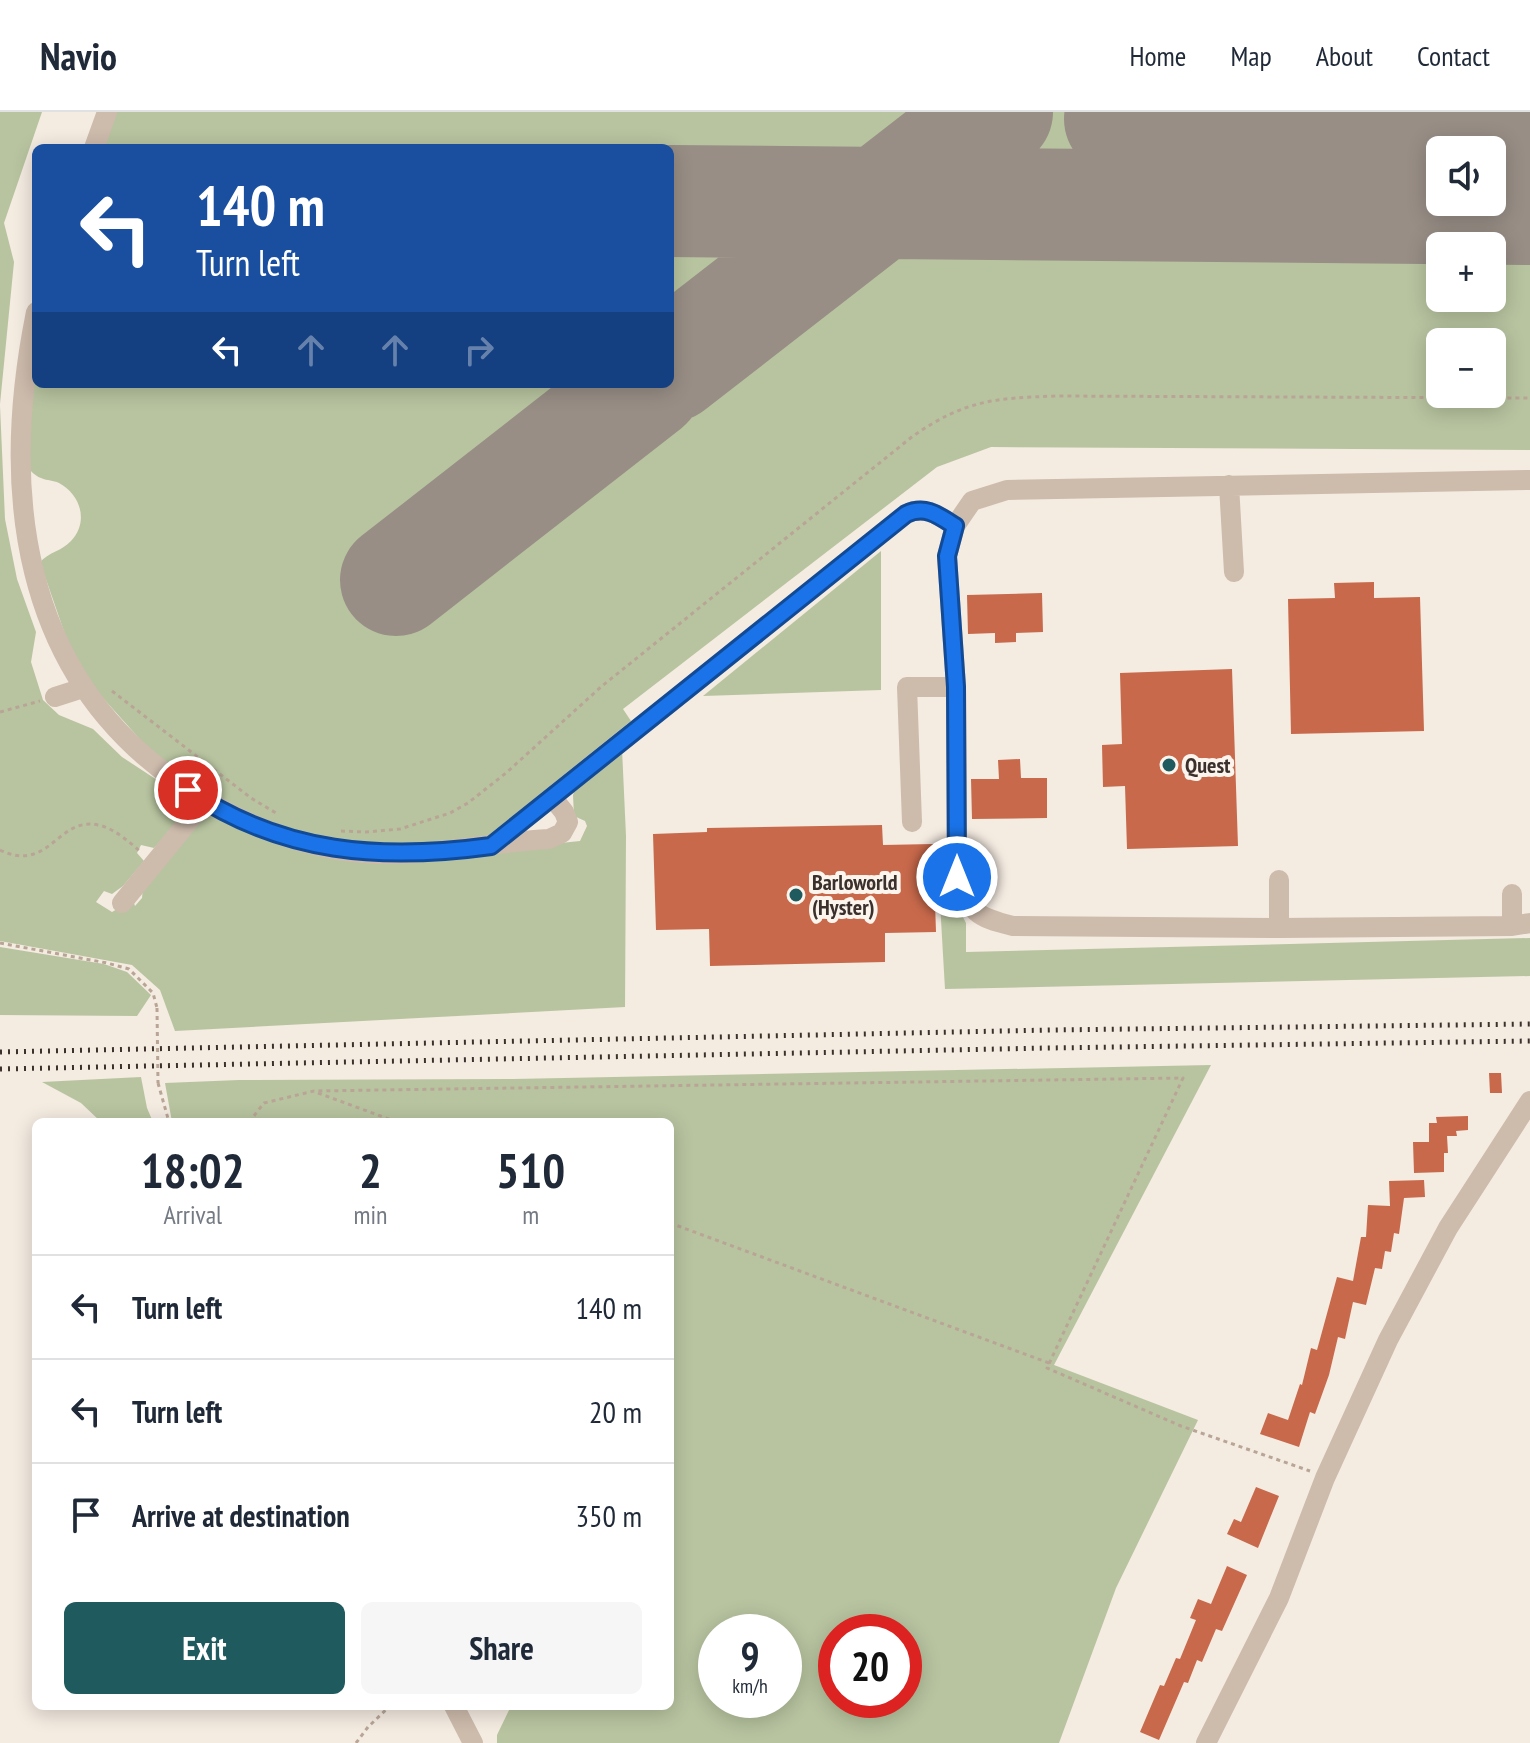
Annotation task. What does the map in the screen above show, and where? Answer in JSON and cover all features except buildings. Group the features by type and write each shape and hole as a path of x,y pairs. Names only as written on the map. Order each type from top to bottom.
{"street":[{"path":"95,144 107,112"},
{"path":"32,330 17,427 14,480 17,526 33,591 54,639 83,688 119,734 155,766 205,801 262,829 342,850 425,853 549,839 562,833 567,817 552,797"},
{"path":"1512,894 1521,924 1279,928 1013,926 987,920 968,904 957,877 956,687 947,556 955,526 972,501 1007,490 1530,480"},
{"path":"1229,485 1234,572"},
{"path":"491,846 906,514 917,509 928,510 955,526"},
{"path":"912,822 907,687 956,687"},
{"path":"55,697 83,688"},
{"path":"122,903 148,857 205,801"},
{"path":"1279,880 1279,928"},
{"path":"1206,1743 1279,1598 1325,1478 1388,1340 1440,1242 1527,1110"},
{"path":"456,1710 473,1743"}],"path":[{"path":"341,831 400,829 450,813 468,803 602,686 900,446 940,418 964,406 990,400 1057,396 1530,398"},
{"path":"105,686 251,798 286,817"},
{"path":"0,712 55,697"},
{"path":"0,850 11,855 34,856 70,831 90,824 107,828 148,857"},
{"path":"0,943 129,969 153,993 157,1008 158,1083 168,1118"},
{"path":"252,1118 264,1103 314,1091 1183,1078 1047,1368 1181,1426 1325,1478"},
{"path":"314,1091 386,1118"},
{"path":"674,1224 1049,1363"},
{"path":"356,1743 386,1710"}],"green space":[{"path":"0,112 42,112 4,223 14,262 0,404"},
{"path":"114,112 1530,112 1530,450 991,447 937,467 623,709 631,721 484,839 361,848 262,824 163,765 77,669 40,562 64,547 77,534 80,509 67,488 33,473 22,462 32,376 32,388 674,388 674,144 102,144"},
{"path":"0,406 5,519 17,579 36,632 31,662 43,700 59,715 93,729 122,757 183,797 184,815 154,848 141,845 137,853 144,861 123,886 112,894 104,891 96,902 112,912 133,900 135,906 142,898 143,887 193,825 214,814 290,846 495,850 580,841 587,826 585,821 574,816 573,795 576,787 622,749 626,836 625,1007 175,1031 160,990 132,965 0,941"},
{"path":"881,551 881,690 703,696"},
{"path":"938,868 966,923 966,952 1530,938 1530,976 945,989"},
{"path":"0,947 104,964 127,972 151,995 137,1016 0,1015"},
{"path":"1211,1065 1054,1365 1198,1420 1116,1588 1059,1743 497,1743 497,1735 509,1710 674,1710 674,1118 171,1118 165,1083"},
{"path":"141,1077 151,1118 97,1118 81,1103 42,1082"}],"runway":[{"path":"674,363 997,112"},
{"path":"1120,119 1530,123"},
{"path":"674,201 1530,209"},
{"path":"396,580 642,388"}],"railway":[{"path":"0,1052 1051,1030 1530,1024"},
{"path":"0,1069 1530,1041"}],"place":[{"name":"Quest","path":"1169,765"},
{"name":"Barloworld (Hyster)","path":"796,895"}],"route":[{"path":"188,790 221,811 253,825 291,839 342,850 425,853 491,846 906,514 917,509 928,510 955,526 947,556 956,687 957,877"}]}
